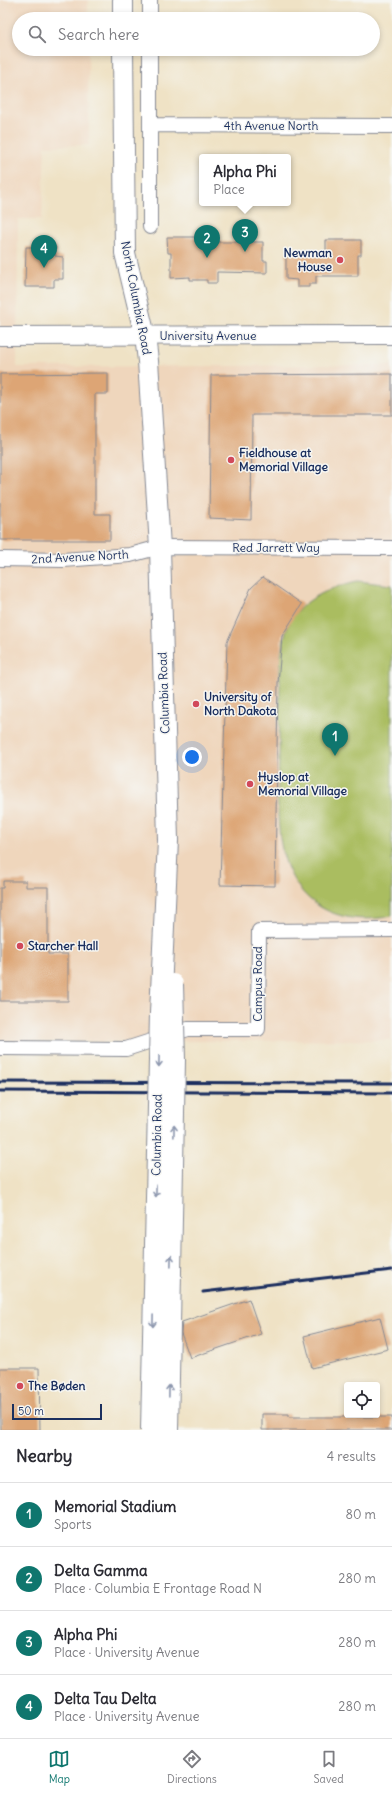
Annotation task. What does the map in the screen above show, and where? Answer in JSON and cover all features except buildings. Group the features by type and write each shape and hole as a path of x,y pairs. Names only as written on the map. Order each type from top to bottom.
{"main road":[{"path":"123,0 123,12"},
{"name":"North Columbia Road","path":"123,56 125,254 145,336 160,547"},
{"name":"Columbia Road","path":"160,547 175,1060 168,1430"},
{"name":"Columbia Road","path":"151,1430 160,1013 168,840"}],"street":[{"path":"150,0 150,12"},
{"path":"150,56 150,228"},
{"name":"4th Avenue North","path":"150,125 392,126"},
{"name":"University Avenue","path":"0,336 392,335"},
{"name":"Red Jarrett Way","path":"160,547 392,548"},
{"name":"2nd Avenue North","path":"0,559 63,560 130,555 160,547"},
{"name":"Campus Road","path":"0,1048 126,1049 188,1029 258,1029 258,931 392,930"}],"shaded area":[{"name":"University of North Dakota","path":"0,0 88,0 88,12 12,12 12,56 88,56 89,145 45,146 42,219 18,219 17,367 392,365 392,1040 0,1042"}],"green space":[{"path":"358,581 392,585 392,916 372,919 352,918 335,914 319,906 306,895 295,881 286,864 279,833 278,812 280,662 286,631 295,614 307,602 341,585"}],"railway":[{"path":"0,1082 392,1083"},
{"path":"0,1091 392,1093"},
{"path":"203,1292 392,1270"}],"place":[{"name":"Alpha Phi","path":"245,252"},
{"name":"Delta Gamma","path":"207,258"},
{"name":"Newman House","path":"340,260"},
{"name":"Delta Tau Delta","path":"44,268"},
{"name":"Fieldhouse at Memorial Village","path":"231,460"},
{"name":"University of North Dakota","path":"196,704"},
{"name":"Memorial Stadium","path":"335,756"},
{"name":"Hyslop at Memorial Village","path":"250,784"},
{"name":"Starcher Hall","path":"20,946"},
{"name":"The Bøden","path":"20,1386"}]}
